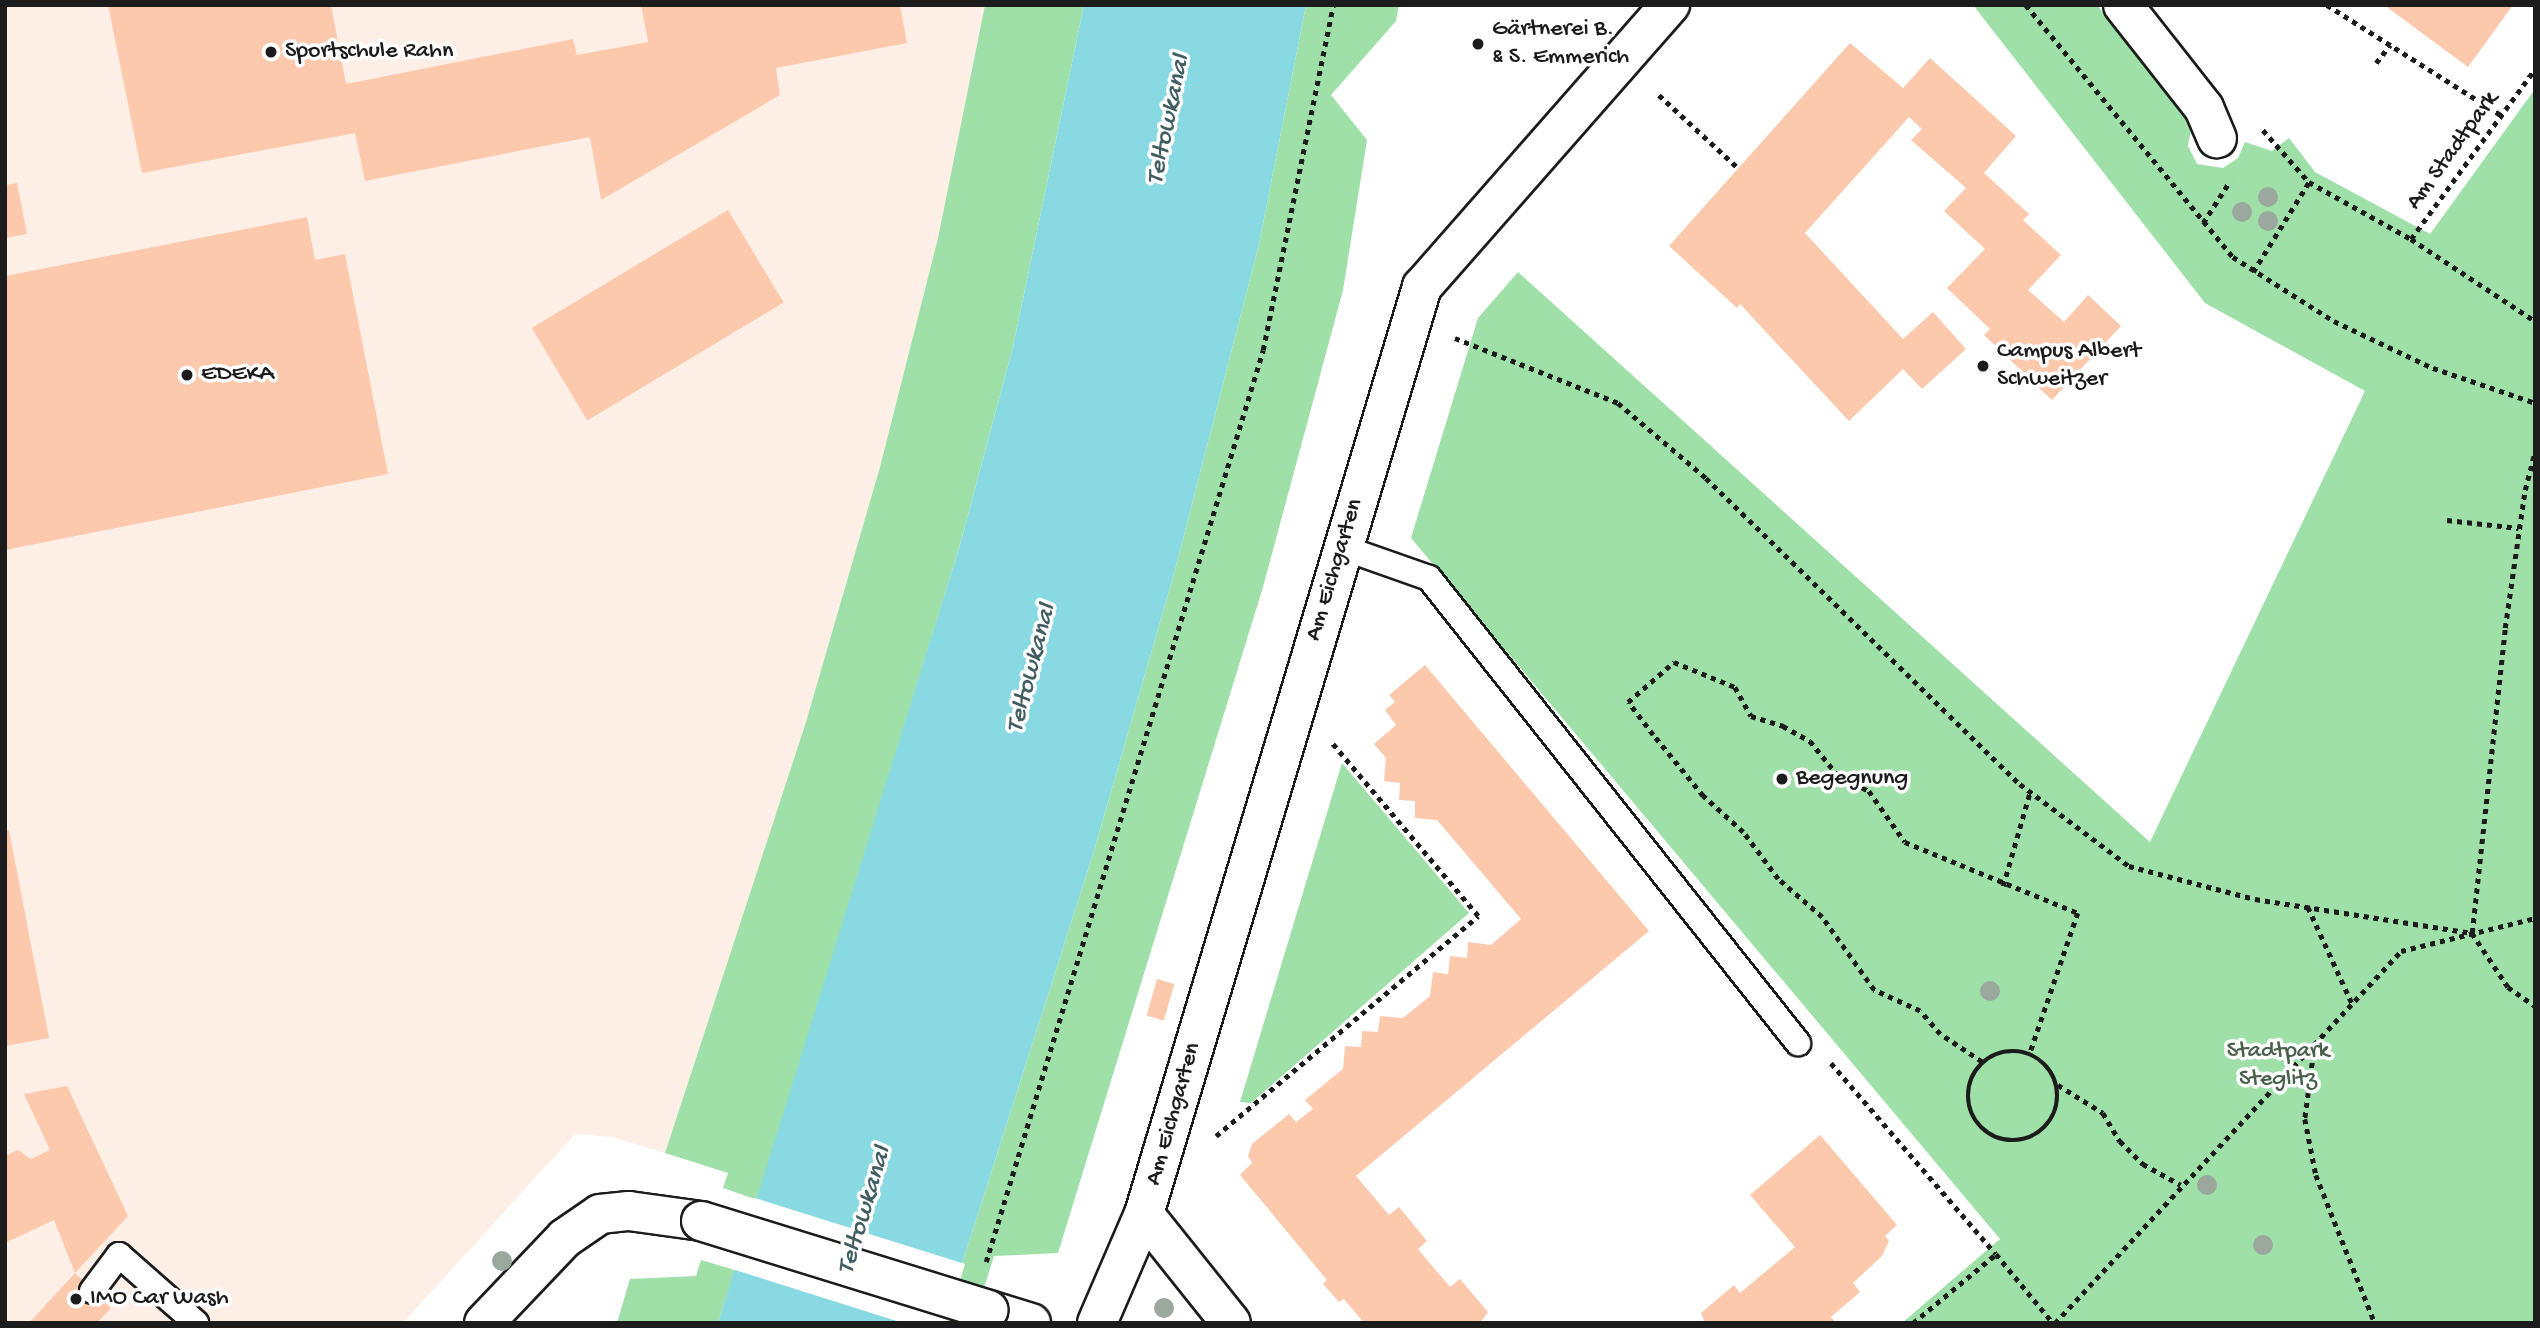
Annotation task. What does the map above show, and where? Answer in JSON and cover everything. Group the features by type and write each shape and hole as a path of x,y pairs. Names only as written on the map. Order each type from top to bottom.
{"street":[{"name":"Am Eichgarten","path":"1097,1323 1144,1214 1341,547 1422,287 1670,5"},
{"path":"2123,5 2204,108 2217,138"},
{"path":"484,1323 565,1238 600,1214 629,1211 701,1221 1031,1323"},
{"path":"1144,1214 1231,1323"}],"lane":[{"path":"1341,547 1429,579 1798,1043"},
{"path":"92,1291 120,1255 196,1323"}],"path":[{"path":"983,1270 1263,350 1333,5"},
{"path":"2026,5 2232,257 2334,321 2433,368 2535,403"},
{"path":"2327,5 2501,115"},
{"path":"2376,63 2390,45"},
{"name":"Am Stadtpark","path":"2264,129 2309,182 2411,239 2535,69"},
{"path":"1659,94 1738,168"},
{"path":"2253,271 2309,182"},
{"path":"2411,239 2535,321"},
{"path":"1451,336 1618,403 1706,478 2030,792 2129,866 2255,899 2473,933"},
{"path":"2535,451 2519,528 2473,933 2508,987 2535,1006"},
{"path":"2447,520 2519,528"},
{"path":"1982,1062 1940,1034 1920,1011 1874,990 1822,918 1777,879 1743,832 1703,796 1629,702 1674,662 1735,687 1751,716 1798,733 1836,773 1869,791 1905,842 2003,886 2078,913 2030,1053"},
{"path":"1211,1140 1478,916 1327,737"},
{"path":"2003,886 2030,792"},
{"path":"2308,907 2352,1003"},
{"path":"1798,1043 1824,1054 2054,1323 2401,951 2535,918"},
{"path":"2315,1042 2305,1119 2316,1175 2375,1323"},
{"path":"2004,1050 2030,1053 2052,1071 2057,1084 2057,1107 2046,1128 2027,1139 2005,1140 1985,1131 1971,1114 1970,1081 1982,1062 2004,1050"},
{"path":"2057,1084 2103,1113 2119,1141 2143,1164 2181,1185"},
{"path":"1913,1323 1996,1254"}],"shaded area":[{"path":"5,5 985,5 938,238 880,467 806,722 665,1153 612,1137 575,1134 403,1323 5,1323"}],"green space":[{"path":"985,5 1084,5 1013,347 960,545 758,1200 723,1188 728,1173 665,1153 806,722 880,467 938,238"},
{"path":"1306,5 1399,5 1396,21 1331,95 1367,140 1343,290 1263,587 1058,1253 994,1256 973,1323 943,1323 1093,854 1175,570 1259,244"},
{"name":"Stadtpark Steglitz","path":"1973,5 2097,5 2192,124 2188,146 2197,164 2223,168 2238,158 2245,142 2272,151 2289,138 2315,172 2430,234 2535,89 2535,1323 1902,1323 2000,1239 1411,538 1478,318 1518,272 2150,842 2365,391 2205,303"},
{"path":"1342,763 1469,913 1251,1103 1240,1102"},
{"path":"701,1260 735,1270 718,1323 617,1323 630,1279 696,1276"}],"water":[{"name":"Teltowkanal","path":"1084,5 1306,5 1259,244 1175,570 1093,854 943,1323 718,1323 960,545 1013,347"}],"pier":[{"path":"755,1198 965,1264 947,1323 903,1323 732,1269"}],"building":[{"path":"108,5 331,5 346,84 573,39 577,55 648,42 641,5 900,5 907,43 776,68 780,95 601,200 590,137 365,181 355,133 142,173"},
{"path":"2384,5 2513,5 2468,67"},
{"path":"1850,43 1903,88 1930,58 2016,136 1984,173 2029,214 2023,220 2061,255 2028,290 2064,322 2088,295 2121,326 2052,400 1984,335 1990,329 1947,288 1985,249 1944,211 1966,188 1911,140 1922,129 1909,117 1805,233 1903,339 1933,312 1966,349 1922,389 1903,369 1849,421 1740,304 1737,308 1669,246"},
{"path":"17,183 27,234 5,238 5,185"},
{"path":"728,210 784,303 587,421 532,328"},
{"name":"EDEKA","path":"307,217 315,260 345,254 388,474 5,550 5,276"},
{"path":"1425,665 1649,931 1356,1176 1389,1215 1399,1207 1427,1241 1418,1249 1450,1287 1460,1279 1488,1312 1480,1323 1364,1323 1344,1299 1339,1302 1323,1284 1327,1280 1240,1175 1252,1163 1248,1156 1252,1144 1289,1114 1296,1122 1313,1109 1305,1100 1343,1069 1345,1046 1361,1047 1362,1031 1378,1032 1380,1016 1403,1018 1430,996 1433,972 1448,974 1450,956 1467,958 1468,942 1491,945 1521,919 1437,820 1415,818 1415,801 1399,800 1400,783 1384,781 1386,758 1374,744 1396,725 1385,710 1395,702 1389,695"},
{"path":"9,830 49,1038 5,1046 5,831"},
{"path":"1157,979 1174,984 1164,1020 1147,1016"},
{"path":"67,1086 128,1216 75,1273 54,1220 5,1243 5,1156 18,1150 31,1159 50,1150 24,1094"},
{"path":"1820,1135 1897,1225 1885,1236 1889,1241 1882,1256 1853,1283 1860,1292 1831,1317 1836,1323 1705,1323 1701,1313 1734,1285 1740,1293 1795,1247 1750,1195"},
{"name":"IMO Car Wash","path":"75,1273 111,1308 97,1323 29,1323"}],"place":[{"name":"Gärtnerei B. & S. Emmerich","path":"1478,44"},
{"name":"Sportschule Rahn","path":"271,52"},
{"name":"Campus Albert Schweitzer","path":"1983,366"},
{"name":"EDEKA","path":"187,375"},
{"name":"Begegnung","path":"1782,779"},
{"name":"IMO Car Wash","path":"76,1299"}]}
